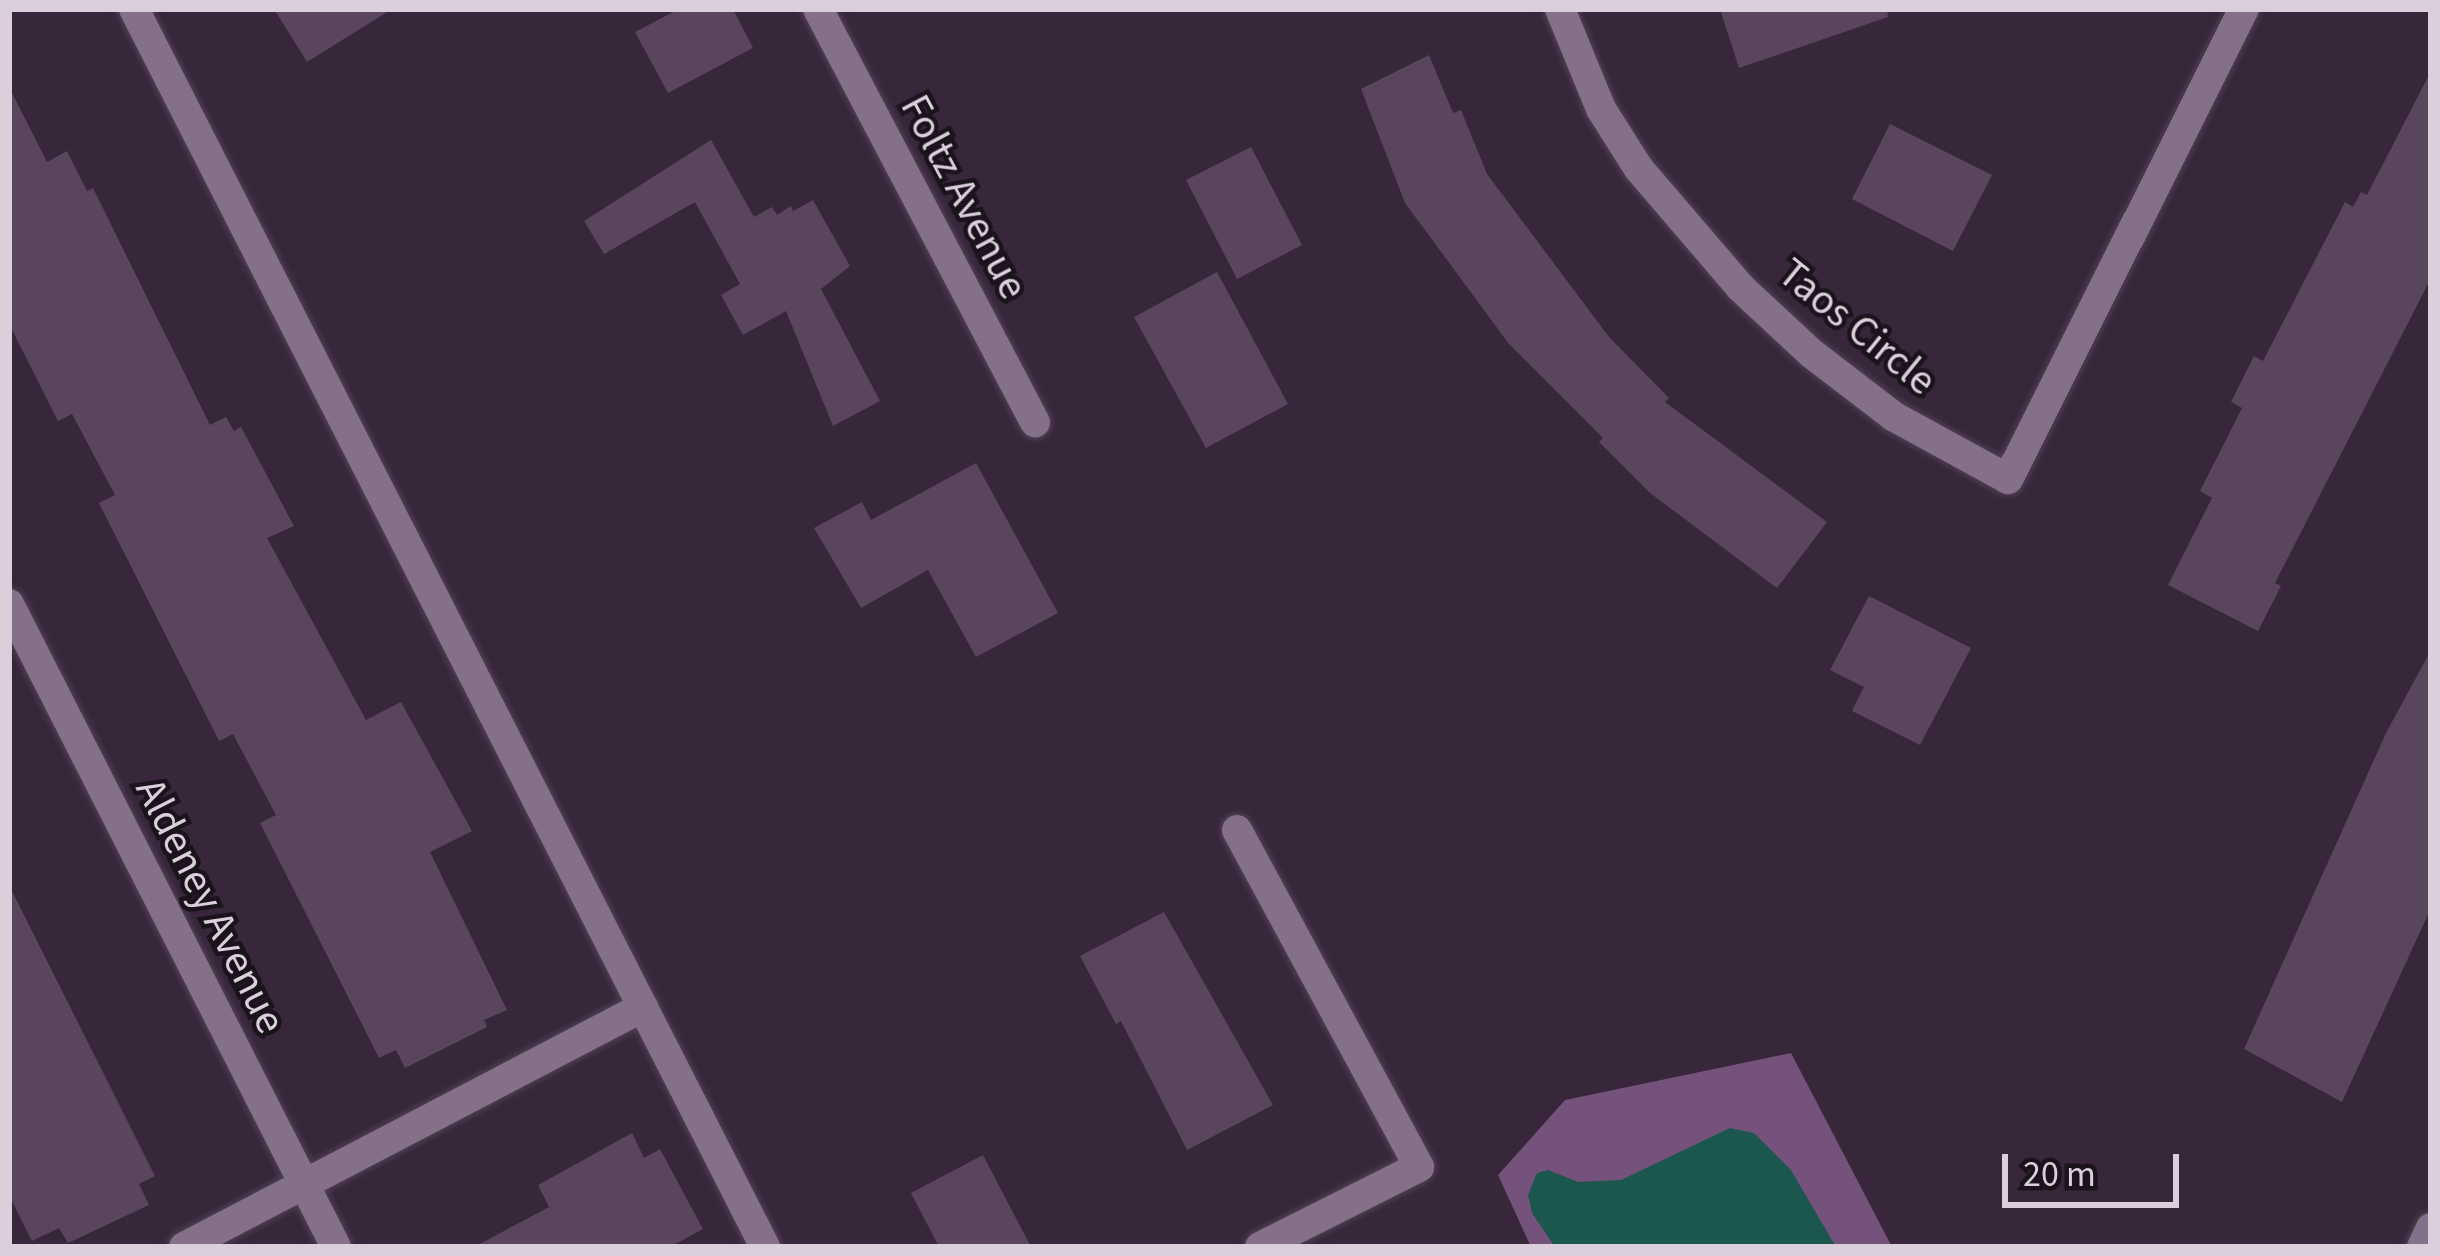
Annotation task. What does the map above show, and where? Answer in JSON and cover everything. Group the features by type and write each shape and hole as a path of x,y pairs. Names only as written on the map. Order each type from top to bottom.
{"street":[{"path":"134,9 765,1247"},
{"name":"Foltz Avenue","path":"818,9 1035,423"},
{"name":"Taos Circle","path":"1560,9 1600,109 1639,169 1726,272 1811,353 1893,416 2008,479 2244,9"},
{"name":"Aldeney Avenue","path":"9,604 337,1247"},
{"path":"1237,830 1419,1167 1260,1247"},
{"path":"184,1247 643,1007"},
{"path":"2422,1247 2431,1228"}],"shaded area":[{"path":"1791,1053 1892,1247 1531,1247 1498,1175 1565,1100"},
{"path":"1730,1128 1754,1133 1791,1170 1836,1247 1555,1247 1532,1213 1528,1195 1537,1173 1548,1170 1578,1182 1621,1180"}],"building":[{"path":"274,9 392,9 307,62"},
{"path":"679,9 733,9 753,48 668,93 635,32"},
{"path":"1720,9 1887,9 1888,17 1739,68"},
{"path":"1429,55 1453,113 1461,110 1487,174 1609,337 1669,398 1665,402 1827,522 1777,588 1650,493 1599,442 1603,438 1509,344 1405,203 1361,89"},
{"path":"2431,71 2431,278 2275,583 2281,586 2258,631 2168,585 2212,498 2200,491 2242,408 2231,402 2254,356 2263,361 2345,202 2353,207 2361,192 2367,195"},
{"path":"9,87 47,162 67,151 87,191 93,188 210,425 226,417 234,431 241,427 294,526 267,538 366,720 401,702 472,831 430,852 507,1010 484,1020 487,1027 405,1068 396,1050 379,1058 260,823 276,815 233,734 219,741 99,503 115,495 72,414 58,421 9,324"},
{"path":"1890,124 1992,175 1953,251 1852,199"},
{"path":"711,140 754,217 772,207 777,215 791,206 793,211 813,200 850,266 821,289 880,401 833,426 786,311 743,335 721,295 740,284 695,202 604,254 584,221"},
{"path":"1251,147 1302,245 1237,279 1186,180"},
{"path":"1217,272 1288,404 1206,448 1134,317"},
{"path":"976,463 1058,613 976,657 928,570 861,608 814,528 862,502 871,520"},
{"path":"1869,596 1971,648 1920,745 1852,711 1864,687 1830,670"},
{"path":"2431,650 2431,908 2342,1102 2244,1049 2386,733"},
{"path":"9,885 155,1176 139,1184 149,1205 68,1243 59,1228 32,1241 9,1195"},
{"path":"1164,912 1273,1105 1187,1150 1121,1021 1116,1024 1080,956"},
{"path":"632,1133 644,1158 660,1149 703,1229 670,1247 474,1247 549,1207 538,1185"},
{"path":"983,1155 1031,1247 939,1247 911,1193"}]}
